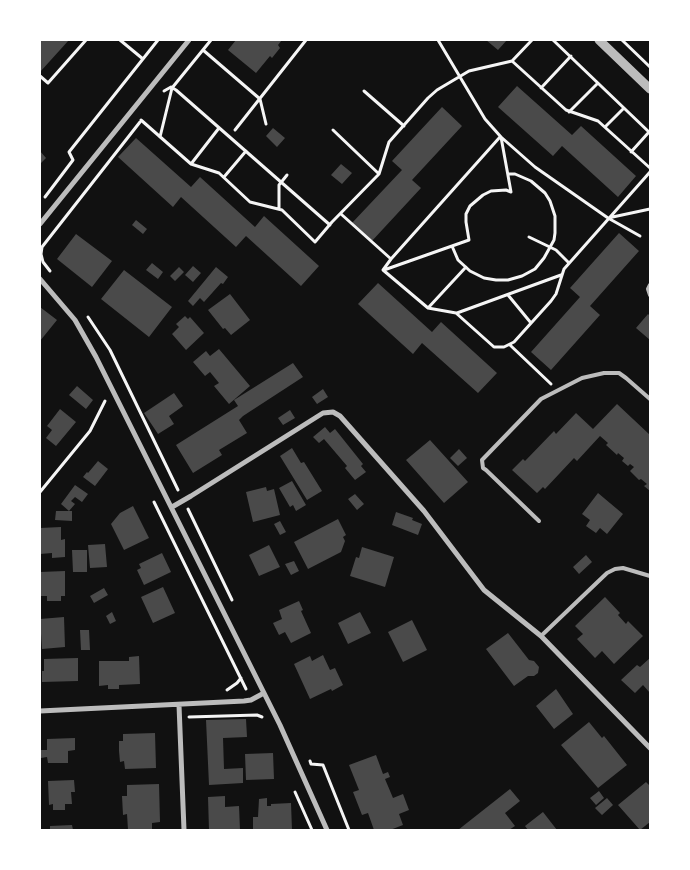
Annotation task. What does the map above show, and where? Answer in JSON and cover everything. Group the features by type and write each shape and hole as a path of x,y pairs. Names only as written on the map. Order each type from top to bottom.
{"street":[{"path":"40,224 189,40"},
{"path":"599,40 650,89"},
{"path":"40,279 74,320 85,337 264,693 327,830"},
{"path":"172,507 323,413 333,412 340,416 424,511 484,590 541,636 650,748"},
{"path":"40,711 179,706 251,700 264,693"},
{"path":"179,706 184,830"}],"lane":[{"path":"650,285 648,289 650,295"},
{"path":"540,521 486,470 482,460 533,406 558,389 582,378 612,372 626,378 650,399"},
{"path":"541,636 607,573 615,569 624,568 650,576"}],"path":[{"path":"40,76 48,83 86,40"},
{"path":"120,40 143,59"},
{"path":"40,203 73,160 69,152 158,40"},
{"path":"160,137 172,88 210,40"},
{"path":"235,130 306,40"},
{"path":"438,40 486,119 501,137 535,167 608,218 640,236"},
{"path":"141,120 191,164 216,171 250,202 279,209 315,242 378,174 382,168 386,148 433,94 469,71 512,61 532,40"},
{"path":"554,40 650,132 631,152"},
{"path":"622,40 650,66"},
{"path":"203,50 260,99 266,124"},
{"path":"541,88 571,56"},
{"path":"456,313 494,347 510,345 556,294 561,275 569,263 650,170 598,121 569,112 512,61"},
{"path":"569,112 598,83"},
{"path":"164,91 172,88"},
{"path":"172,88 330,225"},
{"path":"364,91 404,126"},
{"path":"605,127 624,108"},
{"path":"53,275 43,262 42,247 147,113"},
{"path":"191,164 219,128"},
{"path":"333,130 378,174"},
{"path":"383,270 469,240 466,231 466,214 470,206 491,191 506,190 511,192 501,137"},
{"path":"383,270 501,137"},
{"path":"224,177 246,151"},
{"path":"452,246 458,260 484,278 496,280 513,279 535,269 551,248 556,224 555,216 550,201 531,180 515,174 508,174"},
{"path":"279,209 279,186 287,175"},
{"path":"608,218 650,209"},
{"path":"341,214 391,259"},
{"path":"529,237 551,248 569,263"},
{"path":"428,308 466,267"},
{"path":"383,270 428,308 456,313 561,275"},
{"path":"508,295 531,323"},
{"path":"86,314 110,350 232,600"},
{"path":"510,345 558,389"},
{"path":"101,393 109,410"},
{"path":"40,492 90,431 105,401"},
{"path":"152,499 257,715"},
{"path":"180,717 257,715 264,719"},
{"path":"307,755 311,764 323,766 349,830"},
{"path":"293,786 312,830"}],"building":[{"path":"40,40 69,40 40,72"},
{"path":"236,40 282,40 278,45 280,48 272,58 270,56 256,73 228,50"},
{"path":"486,40 507,40 498,50"},
{"path":"517,86 572,135 581,126 636,176 618,197 562,146 553,156 498,107"},
{"path":"442,107 462,126 412,180 421,188 371,242 351,224 402,170 392,161"},
{"path":"273,128 285,138 277,147 266,136"},
{"path":"136,138 191,187 200,177 255,227 264,216 319,266 301,286 246,236 236,247 181,197 173,207 118,157"},
{"path":"40,151 46,158 40,164"},
{"path":"341,164 352,173 342,184 331,175"},
{"path":"136,220 147,229 143,234 132,225"},
{"path":"619,233 639,251 590,306 600,315 551,370 531,352 580,297 570,288"},
{"path":"76,234 112,261 92,287 57,259"},
{"path":"152,263 163,272 158,279 146,270"},
{"path":"193,266 201,273 193,282 185,275"},
{"path":"179,267 184,272 175,281 170,276"},
{"path":"216,267 228,277 204,302 200,298 193,306 188,301"},
{"path":"124,270 172,307 149,337 101,299"},
{"path":"378,283 432,332 441,322 497,373 478,393 422,343 413,354 358,304"},
{"path":"230,294 250,320 231,335 225,328 223,329 208,310"},
{"path":"40,307 57,320 40,341"},
{"path":"648,314 650,316 650,340 636,328"},
{"path":"185,316 188,319 190,317 204,333 186,350 172,334 179,327 176,324"},
{"path":"219,349 250,386 229,404 214,386 219,383 210,372 205,376 193,362 206,351 210,356"},
{"path":"293,363 303,377 243,416 239,420 247,433 219,450 222,455 193,473 176,445 238,406 234,400"},
{"path":"77,386 93,400 86,409 69,395"},
{"path":"323,389 328,397 317,404 312,397"},
{"path":"174,393 183,406 169,416 174,424 158,434 144,413"},
{"path":"617,404 650,435 650,491 644,486 647,484 641,479 639,480 630,471 634,467 630,464 628,466 622,461 624,458 618,453 617,455 606,445 608,443 600,436 577,461 574,458 545,489 543,487 537,493 512,470 523,459 525,461 554,431 556,434 576,413 593,429"},
{"path":"60,409 76,422 56,446 46,438 52,430 47,426"},
{"path":"290,410 295,418 283,425 278,418"},
{"path":"325,427 330,433 335,429 363,464 361,466 366,472 355,480 345,468 347,466 324,439 319,443 313,437"},
{"path":"430,440 468,482 444,503 406,460"},
{"path":"292,448 301,463 304,462 322,491 307,500 280,456"},
{"path":"459,449 467,458 458,466 450,458"},
{"path":"98,461 108,469 95,486 83,477"},
{"path":"292,481 306,505 296,511 293,505 290,507 279,488"},
{"path":"75,485 88,494 82,502 75,497 71,501 75,504 69,511 61,504"},
{"path":"266,487 267,491 274,489 280,515 253,522 246,492"},
{"path":"598,493 623,514 607,534 600,528 596,533 586,526 590,520 582,514"},
{"path":"355,494 364,504 357,510 348,499"},
{"path":"133,506 149,538 124,550 111,524 120,513"},
{"path":"56,511 72,511 72,521 55,520"},
{"path":"396,512 413,518 412,520 422,524 418,535 392,525"},
{"path":"338,519 346,535 343,537 345,541 341,552 308,569 294,542"},
{"path":"280,521 286,532 280,535 274,524"},
{"path":"61,527 61,540 65,539 65,557 52,558 52,553 40,554 40,528"},
{"path":"105,544 107,567 90,568 88,545"},
{"path":"269,545 280,567 259,576 249,555"},
{"path":"362,547 394,557 385,587 350,576 356,557 359,558"},
{"path":"72,550 87,550 87,572 73,572"},
{"path":"162,553 171,572 144,585 137,570 141,568 139,564"},
{"path":"586,555 592,562 579,574 573,567"},
{"path":"294,561 299,571 291,575 285,564"},
{"path":"65,571 65,596 61,596 61,601 47,601 47,596 40,596 40,572"},
{"path":"163,587 175,613 153,623 141,597"},
{"path":"104,588 108,595 94,603 90,596"},
{"path":"605,597 620,613 618,615 626,624 628,621 643,636 614,664 602,651 595,658 577,639 583,634 575,626"},
{"path":"299,601 303,610 301,611 311,633 291,643 285,632 279,635 273,623 282,619 279,610"},
{"path":"112,612 116,621 110,624 106,616"},
{"path":"360,612 371,633 348,644 338,623"},
{"path":"64,617 65,647 42,649 40,619"},
{"path":"412,620 427,650 403,662 388,632"},
{"path":"80,630 89,630 90,650 81,650"},
{"path":"508,633 529,660 534,661 539,667 538,673 534,676 528,676 514,686 486,649"},
{"path":"323,655 330,670 335,668 343,685 310,699 294,664 310,656 312,661"},
{"path":"139,656 140,684 119,685 119,689 108,689 108,685 99,686 99,661 129,661 129,657"},
{"path":"78,658 78,681 42,682 44,659"},
{"path":"650,658 650,693 643,685 635,693 621,680 637,665 640,667"},
{"path":"556,689 573,714 554,729 536,706"},
{"path":"246,719 247,737 223,738 224,769 243,768 243,783 209,785 206,720"},
{"path":"589,722 602,738 604,736 627,765 598,788 561,745"},
{"path":"155,733 156,768 125,769 124,761 120,762 119,751 119,741 123,741 123,734"},
{"path":"75,738 75,750 68,751 68,763 48,763 47,757 41,758 41,750 47,750 47,739"},
{"path":"273,753 274,779 246,780 245,754"},
{"path":"376,755 383,774 388,772 390,777 385,779 393,798 403,794 409,810 399,814 403,825 390,830 374,830 368,813 362,815 353,792 359,790 349,765"},
{"path":"74,780 75,792 71,792 72,804 65,804 65,810 53,810 53,804 49,805 48,781"},
{"path":"646,782 650,786 650,822 640,830 618,805"},
{"path":"159,784 160,822 152,823 152,830 128,830 127,814 123,815 122,796 127,796 127,785"},
{"path":"510,789 520,801 505,813 515,826 509,830 458,830"},
{"path":"599,791 604,798 596,805 590,798"},
{"path":"225,796 225,807 239,806 240,830 209,830 208,797"},
{"path":"267,798 267,806 291,803 292,830 253,830 253,817 258,817 259,799"},
{"path":"607,798 613,805 602,815 595,808"},
{"path":"543,812 557,830 528,830 525,826"},
{"path":"72,825 73,830 50,830 50,826"}]}
